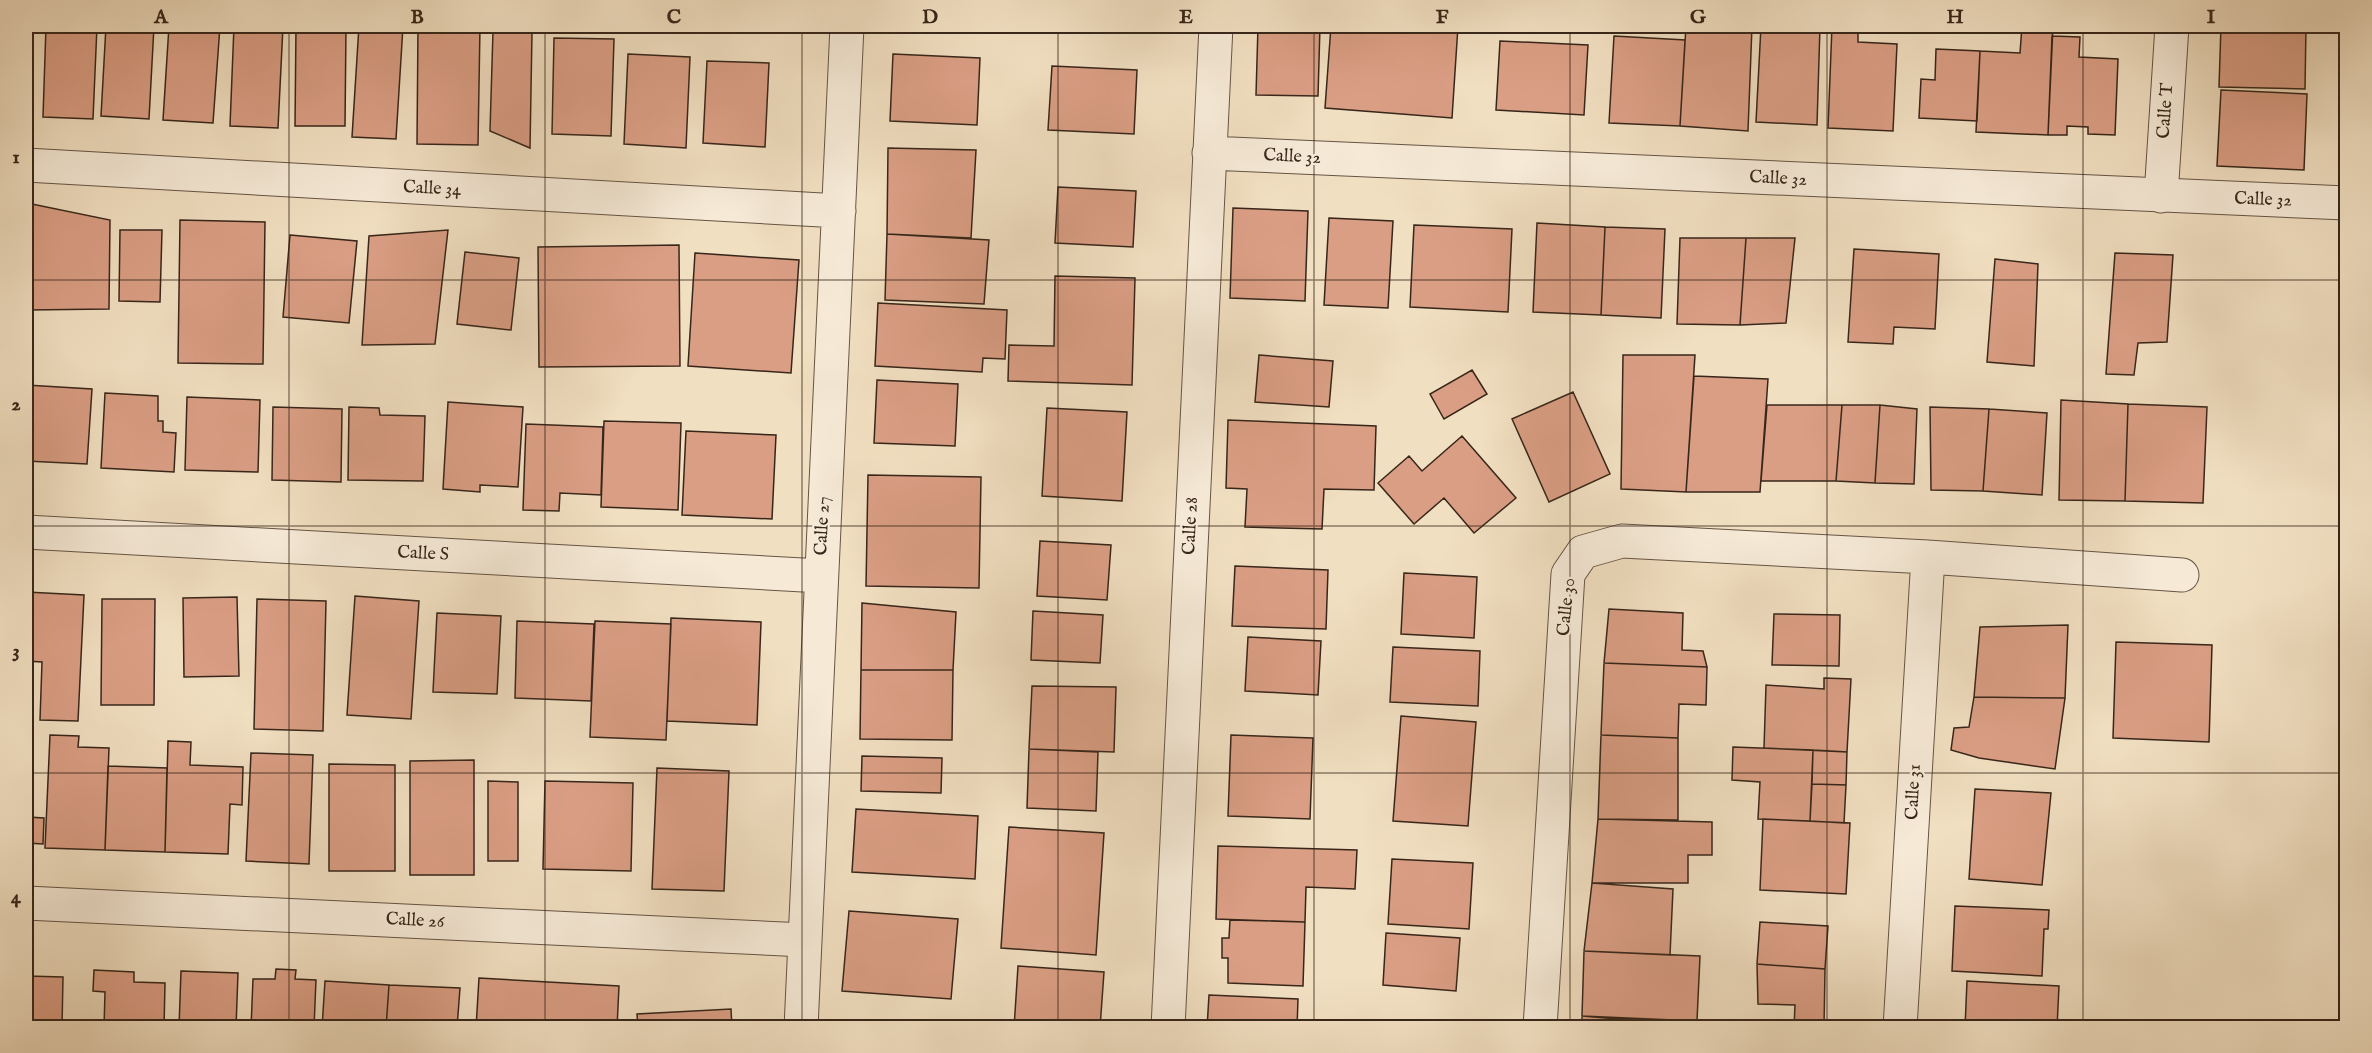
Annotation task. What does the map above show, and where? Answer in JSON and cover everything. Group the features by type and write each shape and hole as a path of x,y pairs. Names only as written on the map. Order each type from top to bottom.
{"street":[{"name":"Calle 27","path":"801,1028 847,26"},
{"name":"Calle 28","path":"1168,1028 1216,26"},
{"name":"Calle T","path":"2161,196 2172,26"},
{"name":"Calle 32","path":"1209,153 2346,203"},
{"name":"Calle 34","path":"26,165 839,211"},
{"name":"Calle S","path":"26,532 821,576"},
{"name":"Calle 30","path":"1540,1028 1568,574 1583,552 1622,541 1928,557 2182,575"},
{"name":"Calle 31","path":"1900,1028 1928,557"},
{"name":"Calle 26","path":"26,903 805,940"}],"building":[{"path":"26,26 33,26 30,113 26,112"},
{"path":"46,26 97,26 93,119 43,117"},
{"path":"106,26 154,26 149,119 101,116"},
{"path":"169,26 220,26 213,123 163,120"},
{"path":"234,26 283,26 278,128 230,126"},
{"path":"296,26 346,26 345,126 295,126"},
{"path":"359,26 403,26 396,139 352,137"},
{"path":"418,26 480,26 478,145 417,144"},
{"path":"1258,26 1320,26 1318,96 1256,95"},
{"path":"1331,26 1458,26 1452,118 1325,108"},
{"path":"1686,26 1752,26 1748,131 1680,126"},
{"path":"1761,26 1820,26 1817,125 1756,122"},
{"path":"1832,26 1858,26 1858,42 1897,44 1893,131 1828,128"},
{"path":"1890,26 1943,26 1943,27"},
{"path":"2022,26 2053,26 2048,135 1976,132 1980,51 2020,53"},
{"path":"2221,26 2306,26 2305,89 2219,87"},
{"path":"493,31 532,32 530,148 490,131"},
{"path":"1614,36 1685,40 1680,126 1609,123"},
{"path":"2052,36 2080,37 2079,57 2118,59 2115,135 2088,134 2088,127 2067,126 2067,135 2048,135"},
{"path":"554,38 614,39 611,136 552,134"},
{"path":"1500,41 1588,45 1584,115 1496,110"},
{"path":"1936,49 1980,51 1977,121 1919,118 1921,79 1935,80"},
{"path":"628,54 690,57 686,148 624,144"},
{"path":"893,54 980,58 977,125 890,121"},
{"path":"707,61 769,63 765,147 703,143"},
{"path":"1052,66 1137,70 1134,134 1048,130"},
{"path":"2221,90 2307,94 2304,170 2217,166"},
{"path":"888,148 976,150 971,238 887,234"},
{"path":"1058,187 1136,191 1133,247 1055,243"},
{"path":"27,203 110,220 109,309 27,310"},
{"path":"1233,208 1308,211 1305,301 1230,298"},
{"path":"1329,218 1393,221 1388,308 1324,305"},
{"path":"180,220 265,222 263,364 178,363"},
{"path":"1537,223 1605,227 1601,315 1533,312"},
{"path":"1414,225 1512,229 1508,312 1410,307"},
{"path":"1605,227 1665,229 1661,318 1601,315"},
{"path":"120,230 162,230 160,302 119,301"},
{"path":"448,230 435,344 362,345 369,236"},
{"path":"887,234 989,240 984,304 885,300"},
{"path":"290,235 357,241 349,323 283,317"},
{"path":"1680,238 1746,238 1740,325 1677,324"},
{"path":"1746,238 1795,238 1786,323 1740,325"},
{"path":"679,245 680,366 539,367 538,247"},
{"path":"1854,249 1939,254 1935,329 1894,327 1893,344 1848,342"},
{"path":"465,252 519,258 511,330 457,324"},
{"path":"695,253 799,260 791,373 688,366"},
{"path":"2115,253 2173,255 2167,342 2138,343 2134,375 2106,374"},
{"path":"1995,259 2038,264 2034,366 1987,362"},
{"path":"1055,276 1135,278 1132,385 1008,381 1009,345 1054,346"},
{"path":"878,303 1007,310 1005,359 983,358 982,372 875,366"},
{"path":"1259,355 1333,361 1329,407 1255,402"},
{"path":"1623,355 1695,355 1686,492 1621,489"},
{"path":"1472,370 1487,394 1444,419 1430,394"},
{"path":"1694,376 1768,379 1760,492 1686,492"},
{"path":"877,380 958,384 955,446 874,443"},
{"path":"26,385 92,389 87,464 26,461"},
{"path":"1573,392 1610,474 1549,502 1512,419"},
{"path":"105,393 158,396 158,421 163,421 163,432 176,433 174,472 101,468"},
{"path":"187,397 260,400 258,472 185,470"},
{"path":"2061,400 2128,404 2125,501 2059,500"},
{"path":"448,402 523,407 518,487 480,485 480,492 443,489"},
{"path":"2128,404 2207,407 2203,503 2125,501"},
{"path":"1767,405 1842,405 1836,481 1761,481"},
{"path":"1842,405 1880,405 1875,483 1836,481"},
{"path":"1880,405 1917,409 1914,484 1875,483"},
{"path":"273,407 342,409 341,482 272,480"},
{"path":"349,407 379,408 380,415 425,416 423,481 348,480"},
{"path":"1930,407 1989,409 1983,491 1931,490"},
{"path":"1047,408 1127,412 1122,501 1042,496"},
{"path":"1989,409 2047,413 2042,495 1983,491"},
{"path":"1228,420 1376,426 1374,490 1324,489 1322,529 1245,527 1247,489 1226,488"},
{"path":"604,421 681,423 678,510 601,507"},
{"path":"526,424 603,427 601,495 560,493 559,511 523,510"},
{"path":"686,431 776,435 772,519 682,515"},
{"path":"1462,436 1516,498 1474,533 1444,498 1414,524 1378,483 1409,456 1422,471"},
{"path":"868,475 981,477 979,588 866,586"},
{"path":"1040,541 1111,545 1107,600 1037,596"},
{"path":"1235,566 1328,570 1326,629 1232,626"},
{"path":"1404,573 1477,577 1474,638 1401,634"},
{"path":"26,592 84,595 78,721 40,720 42,662 26,661"},
{"path":"355,596 419,601 411,719 347,715"},
{"path":"237,597 239,676 184,677 183,598"},
{"path":"102,599 155,599 154,705 101,705"},
{"path":"257,599 326,601 323,731 254,729"},
{"path":"862,603 956,612 953,670 861,670"},
{"path":"1609,609 1683,613 1682,650 1703,651 1707,667 1604,663"},
{"path":"1033,611 1103,615 1100,663 1031,660"},
{"path":"437,613 501,616 497,694 433,692"},
{"path":"1774,614 1840,615 1839,666 1772,665"},
{"path":"671,618 761,622 757,725 667,721"},
{"path":"517,621 594,624 591,701 515,698"},
{"path":"595,621 671,624 666,740 590,737"},
{"path":"2068,625 2065,698 1974,697 1980,627"},
{"path":"1248,637 1321,641 1318,695 1245,691"},
{"path":"2116,642 2212,645 2209,742 2113,738"},
{"path":"1393,647 1480,651 1478,706 1390,702"},
{"path":"1604,663 1707,667 1706,705 1679,704 1678,738 1601,735"},
{"path":"861,670 953,670 952,740 860,739"},
{"path":"1824,678 1851,679 1847,752 1764,748 1766,685 1824,689"},
{"path":"1032,686 1116,687 1114,752 1029,749"},
{"path":"1974,697 2065,698 2055,769 1979,758 1951,750 1954,728 1969,727"},
{"path":"1401,716 1476,722 1468,826 1393,821"},
{"path":"50,735 79,736 78,747 109,748 105,850 45,848"},
{"path":"1231,735 1313,738 1310,819 1228,816"},
{"path":"1601,735 1678,738 1678,820 1598,819"},
{"path":"168,741 191,742 190,765 243,767 242,805 230,804 228,854 165,852"},
{"path":"26,745 32,745 28,817 44,818 43,844 26,843"},
{"path":"1733,747 1813,750 1810,821 1758,819 1760,782 1732,780"},
{"path":"1029,749 1098,752 1096,811 1027,808"},
{"path":"1813,750 1847,752 1846,785 1812,784"},
{"path":"251,753 313,755 309,864 246,861"},
{"path":"862,756 942,758 941,793 861,791"},
{"path":"474,760 474,875 410,875 410,761"},
{"path":"329,764 395,765 395,871 329,871"},
{"path":"108,766 167,768 165,852 105,850"},
{"path":"657,768 729,771 724,891 652,889"},
{"path":"488,781 518,782 518,861 488,861"},
{"path":"545,781 633,783 631,871 543,869"},
{"path":"1812,784 1846,785 1844,823 1810,821"},
{"path":"1975,789 2051,793 2042,885 1969,879"},
{"path":"856,809 978,816 975,879 852,872"},
{"path":"1598,819 1712,822 1712,855 1688,855 1688,883 1592,883"},
{"path":"1763,819 1850,823 1846,894 1760,890"},
{"path":"1009,827 1104,833 1096,955 1001,948"},
{"path":"1218,846 1357,850 1355,889 1306,887 1305,922 1216,919"},
{"path":"1392,859 1473,863 1469,929 1388,924"},
{"path":"1592,883 1673,889 1670,955 1584,951"},
{"path":"1955,906 2049,910 2048,929 2044,929 2042,976 1952,971"},
{"path":"849,911 958,919 951,999 842,991"},
{"path":"1230,920 1305,922 1303,986 1228,983 1228,958 1222,958 1222,938 1229,938"},
{"path":"1760,922 1828,926 1825,969 1757,964"},
{"path":"1386,933 1460,938 1456,991 1383,985"},
{"path":"1584,951 1700,956 1697,1021 1582,1016"},
{"path":"1757,964 1825,969 1824,1028 1794,1028 1795,1005 1758,1004"},
{"path":"1018,966 1104,972 1100,1028 1014,1028"},
{"path":"276,969 296,970 295,979 316,980 314,1028 251,1028 253,979 275,979"},
{"path":"94,970 134,972 134,982 165,983 164,1028 104,1028 105,992 93,991"},
{"path":"181,971 238,973 236,1028 179,1028"},
{"path":"26,976 63,977 62,1028 26,1028"},
{"path":"479,978 619,986 617,1028 476,1028"},
{"path":"325,981 389,985 386,1028 322,1028"},
{"path":"1967,981 2059,986 2057,1028 1965,1028"},
{"path":"389,985 460,988 457,1028 386,1028"},
{"path":"1209,995 1298,999 1297,1028 1207,1028"},
{"path":"731,1009 732,1028 638,1028 637,1014"},
{"path":"1582,1016 1664,1023 1664,1028 1582,1028"},
{"path":"1387,1026 1460,1026 1460,1028 1387,1028"}]}
